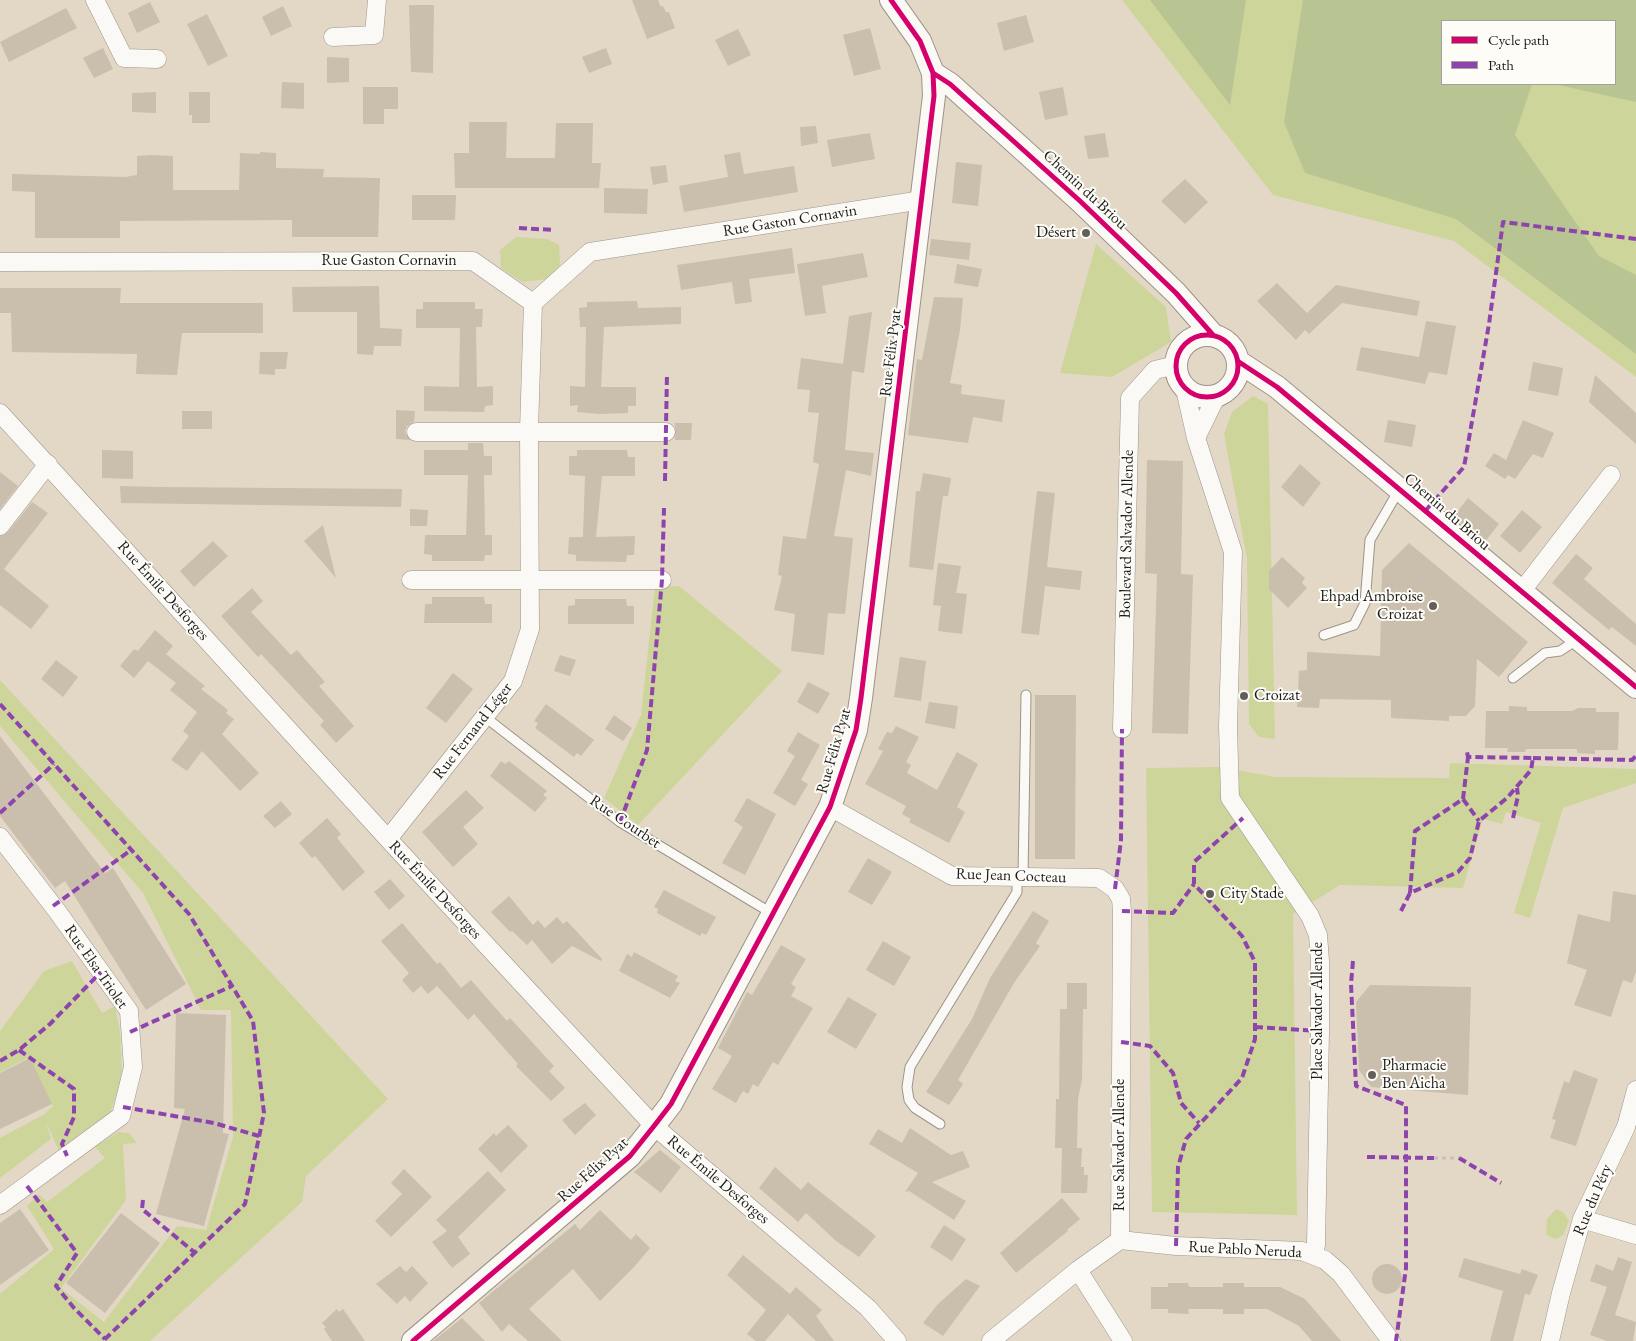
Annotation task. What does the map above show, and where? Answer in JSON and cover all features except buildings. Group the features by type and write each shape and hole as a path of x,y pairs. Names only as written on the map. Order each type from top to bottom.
{"street":[{"path":"95,0 124,58 157,59"},
{"path":"333,37 374,34 377,0"},
{"name":"Rue Félix Pyat","path":"413,1341 630,1156 654,1126 671,1104 830,807 856,730 934,96 933,73 920,41 891,0"},
{"name":"Chemin du Briou","path":"933,73 950,84 1080,201 1176,293 1203,337"},
{"name":"Rue Gaston Cornavin","path":"0,262 473,261 533,303 590,252 922,200"},
{"name":"Rue Fernand Léger","path":"388,839 513,681 530,629 530,430 533,303"},
{"path":"1203,337 1230,344 1237,371 1230,388 1216,397 1205,398 1194,395 1185,389 1180,382 1176,365 1178,354 1184,345 1203,337"},
{"name":"Boulevard Salvador Allende","path":"1122,729 1130,398 1155,370 1176,365"},
{"name":"Chemin du Briou","path":"1237,371 1278,386 1636,687"},
{"path":"1185,389 1196,438"},
{"path":"1196,438 1216,397"},
{"name":"Rue Émile Desforges","path":"0,412 388,839 654,1126 868,1308 896,1341"},
{"path":"416,432 530,430 666,432"},
{"name":"Place Salvador Allende","path":"1196,438 1233,552 1228,726 1230,798 1310,916 1318,936 1320,1031 1316,1245 1313,1255"},
{"path":"0,526 48,464"},
{"path":"1521,592 1611,475"},
{"path":"411,580 662,580"},
{"name":"Rue Jean Cocteau","path":"830,807 952,876 1099,878 1115,889"},
{"name":"Rue Elsa Triolet","path":"0,1205 121,1116 133,1067 129,1011 2,846"},
{"name":"Rue Salvador Allende","path":"1115,889 1121,899 1122,911 1120,1240"},
{"name":"Rue du Péry","path":"1550,1341 1582,1219 1626,1127 1636,1090"},
{"path":"1582,1219 1636,1235"},
{"path":"991,1341 1078,1270 1120,1240"},
{"name":"Rue Pablo Neruda","path":"1120,1240 1176,1246 1302,1251 1313,1255 1325,1260 1341,1274 1391,1341"},
{"path":"1078,1270 1124,1341"}],"lane":[{"path":"1324,635 1354,625 1365,603 1370,540 1391,508 1400,488"},
{"path":"1513,678 1545,653 1560,651 1578,638"},
{"path":"940,1124 915,1108 909,1100 906,1088 910,1067 1017,892 1020,877 1026,695"},
{"name":"Rue Courbet","path":"485,717 620,822 773,914"}],"path":[{"path":"1434,1158 1459,1158"}],"green space":[{"path":"1122,0 1636,0 1636,377 1454,241 1273,195"},
{"path":"1150,0 1246,0 1230,105"},
{"path":"1303,0 1636,0 1636,102 1559,85 1616,85 1616,20 1441,20 1441,85 1532,85 1515,135 1599,256 1636,275 1636,354 1456,219 1305,173 1284,122"},
{"path":"516,237 547,239 559,245 560,265 548,279 522,282 501,268 500,250"},
{"path":"1096,244 1166,307 1171,342 1112,377 1060,373"},
{"path":"1253,396 1268,404 1275,739 1259,737 1249,724 1247,559 1224,434 1232,412"},
{"path":"679,586 782,671 638,825 604,798 641,715 655,587"},
{"path":"0,680 388,1099 306,1176 302,1202 150,1341 0,1341 0,1294 54,1249 27,1206 39,1194 47,1202 105,1158 95,1147 118,1132 129,1133 137,1143 123,1144 126,1200 61,1288 104,1322 177,1226 206,1230 233,1137 231,1010 201,1010 143,893 0,726"},
{"path":"1450,763 1636,769 1636,783 1563,808 1530,918 1514,913 1541,823 1506,812 1502,824 1483,819 1463,888 1340,885 1293,914 1297,1215 1152,1212 1146,768 1220,767 1275,777 1449,778"},
{"path":"72,961 102,1013 115,1006 120,1032 122,1077 110,1114 60,1153 46,1122 51,1139 0,1178 0,1138 43,1115 53,1106 28,1058 0,1072 0,1031 44,971"},
{"path":"1556,1209 1563,1212 1569,1221 1563,1235 1556,1239 1546,1235 1547,1219"}],"marked path":[{"path":"1426,510 1464,467 1489,324 1503,222 1636,239"},
{"path":"519,228 554,230"},
{"path":"665,481 667,373"},
{"path":"620,822 647,750 662,580 664,508"},
{"path":"0,704 189,914 253,1021 264,1113 245,1204 103,1341"},
{"path":"1115,889 1121,840 1122,729"},
{"path":"1401,911 1410,893 1458,872 1470,858 1479,821 1507,798 1531,770 1533,758 1468,757 1467,752"},
{"path":"1533,758 1632,760 1636,756"},
{"path":"1410,893 1415,831 1463,799 1468,757"},
{"path":"0,813 54,764"},
{"path":"1513,818 1518,796 1517,788"},
{"path":"1463,799 1479,821"},
{"path":"1176,1246 1178,1167 1186,1139 1242,1078 1255,1039 1255,962 1242,936 1194,884 1194,862 1243,818"},
{"path":"53,906 131,850"},
{"path":"1122,911 1173,913 1194,884"},
{"path":"1353,961 1351,984 1356,1086 1406,1105 1406,1268 1396,1341"},
{"path":"0,1061 19,1050 50,1024 101,972"},
{"path":"130,1032 232,986"},
{"path":"1255,1027 1320,1031"},
{"path":"1121,1042 1150,1046 1173,1073 1181,1103 1199,1123"},
{"path":"19,1050 74,1089 74,1117 62,1144 67,1156"},
{"path":"123,1107 214,1123 259,1136"},
{"path":"1367,1157 1434,1158"},
{"path":"1459,1158 1501,1183"},
{"path":"27,1186 77,1253 56,1286 74,1308 105,1339"},
{"path":"143,1200 142,1209 194,1252"}],"cycle path":[{"path":"413,1341 630,1156 654,1126 671,1104 830,807 856,730 861,698 934,96 933,73 920,41 891,0"},
{"path":"933,73 950,84 1080,201 1176,293 1213,335"},
{"path":"1201,335 1213,335 1229,344 1236,354 1238,366 1236,378 1229,388 1213,397 1201,397 1190,392 1181,383 1176,372 1176,360 1181,349 1190,340 1201,335"},
{"path":"1239,362 1277,387 1636,687"}],"place":[{"name":"Désert","path":"1086,233"},
{"name":"Ehpad Ambroise Croizat","path":"1433,606"},
{"name":"Croizat","path":"1244,696"},
{"name":"City Stade","path":"1210,894"},
{"name":"Pharmacie Ben Aicha","path":"1372,1075"}]}
